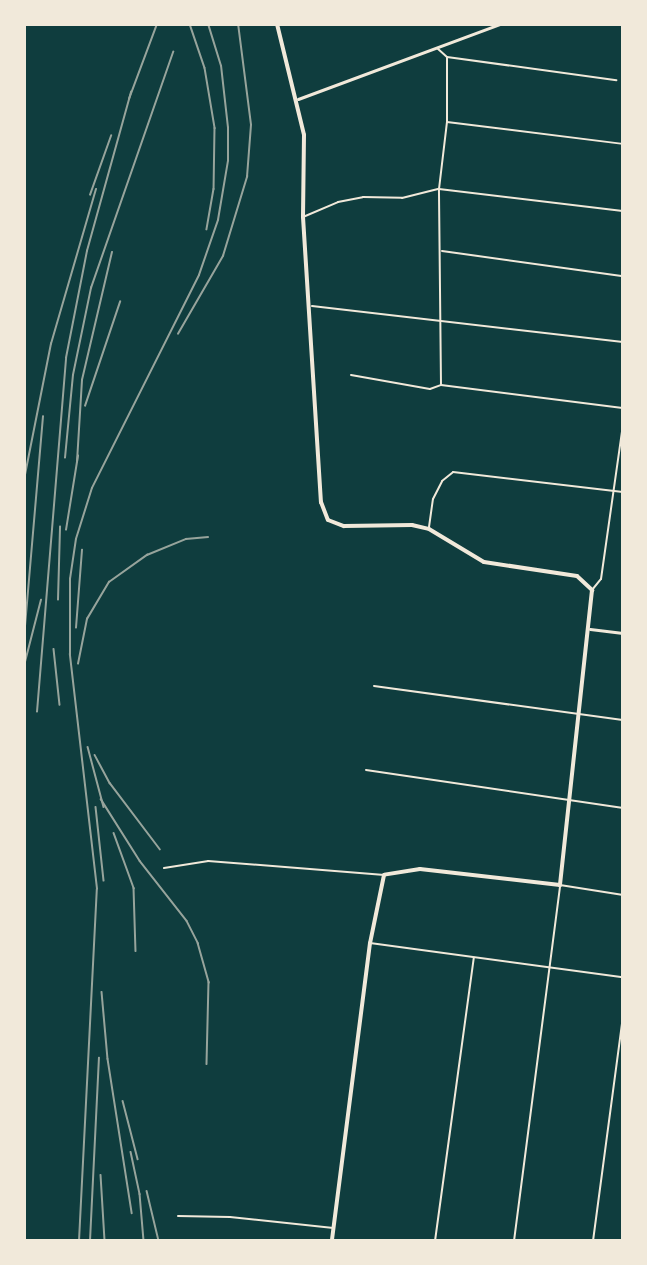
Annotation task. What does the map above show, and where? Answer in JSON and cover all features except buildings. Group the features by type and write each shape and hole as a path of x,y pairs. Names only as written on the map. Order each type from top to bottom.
{"main road":[{"path":"277,24 298,99 304,135 303,217 312,306 321,502 328,520 345,526 412,525 429,529 484,562 577,576 592,590 590,629 560,885 420,869 384,875 370,943 332,1241"}],"street":[{"path":"298,99 500,24"},
{"path":"437,48 447,57 616,80"},
{"path":"441,385 439,189 447,122 447,57"},
{"path":"447,122 623,144"},
{"path":"303,217 338,202 363,197 402,198 439,189 623,211"},
{"path":"441,251 623,276"},
{"path":"312,306 623,342"},
{"path":"351,375 430,389 441,385 623,408"},
{"path":"592,590 601,579 623,425"},
{"path":"429,529 433,500 442,481 453,472 623,492"},
{"path":"590,629 623,633"},
{"path":"374,686 623,720"},
{"path":"366,770 623,808"},
{"path":"164,868 208,861 384,875"},
{"path":"513,1241 552,969 560,885 623,895"},
{"path":"370,943 623,977"},
{"path":"435,1241 474,958"},
{"path":"593,1241 623,1017"},
{"path":"178,1216 231,1217 333,1228"}],"railway":[{"path":"129,99 157,24"},
{"path":"190,24 205,68 215,128 214,189 207,229"},
{"path":"79,1241 97,889 70,655 70,579 76,539 92,488 199,275 218,220 228,161 228,128 221,66 208,24"},
{"path":"178,334 223,256 247,177 251,125 238,24"},
{"path":"65,458 73,375 91,288 173,52"},
{"path":"37,712 66,358 87,251 131,92"},
{"path":"90,195 111,136"},
{"path":"24,480 51,344 96,189"},
{"path":"77,462 82,380 112,252"},
{"path":"85,406 120,302"},
{"path":"24,638 43,417"},
{"path":"66,530 78,456"},
{"path":"58,600 60,527"},
{"path":"78,664 87,619 109,582 147,555 186,539 208,537"},
{"path":"76,628 82,550"},
{"path":"24,666 41,600"},
{"path":"54,649 60,705"},
{"path":"88,747 104,807"},
{"path":"95,755 110,783 160,849"},
{"path":"101,799 140,861 187,921 198,943 209,982 207,1064"},
{"path":"96,807 104,881"},
{"path":"114,833 134,888 136,951"},
{"path":"102,992 108,1059 132,1213"},
{"path":"90,1241 99,1058"},
{"path":"123,1101 138,1159"},
{"path":"131,1152 140,1194 144,1241"},
{"path":"101,1175 105,1241"},
{"path":"147,1191 159,1241"}]}
